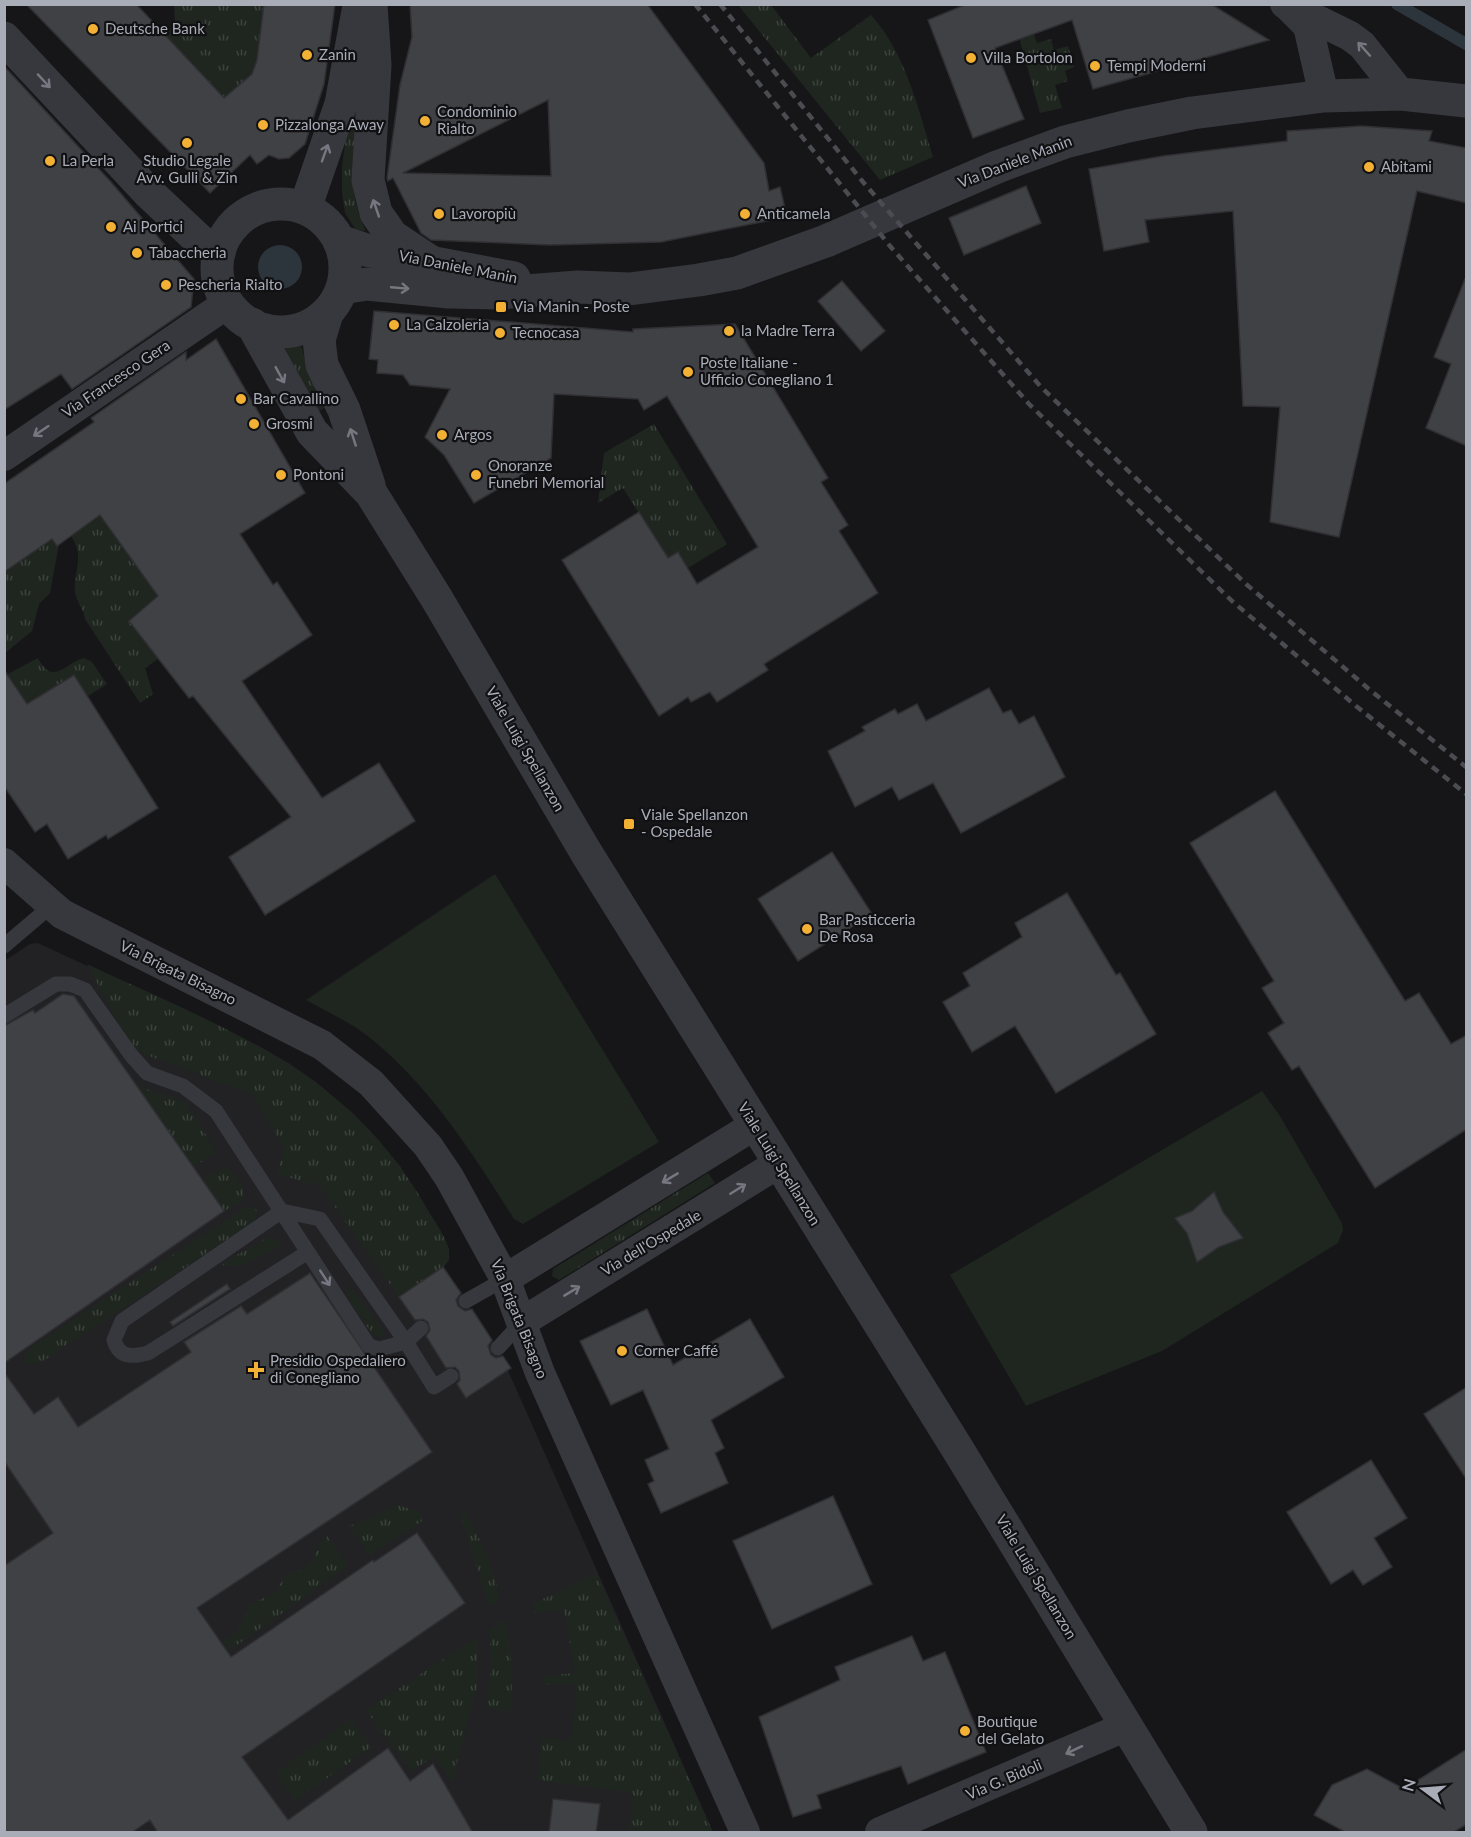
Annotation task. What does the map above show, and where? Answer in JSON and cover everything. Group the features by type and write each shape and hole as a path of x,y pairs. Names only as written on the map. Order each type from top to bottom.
{"street":[{"path":"305,208 342,104 358,4"},
{"path":"372,4 375,65 369,141 371,191 376,213 392,236 431,262"},
{"path":"1324,96 1308,26 1285,4 1350,36 1362,45 1401,94"},
{"path":"4,38 149,193 199,240 219,253"},
{"name":"Via Daniele Manin","path":"334,300 367,285 449,292 498,293 578,287 629,289 737,273 826,241 997,167 1065,142 1192,113 1324,96 1401,94 1467,101"},
{"path":"282,204 305,208 319,216 339,241 344,256 334,300 299,329 267,330 252,324 228,303 218,279 219,253 229,231 257,208 282,204"},
{"name":"Via Daniele Manin","path":"339,241 366,250 578,287"},
{"name":"Viale Luigi Spellanzon","path":"334,300 320,340 322,364 344,410 371,493"},
{"name":"Via Francesco Gera","path":"4,456 228,303"},
{"name":"Viale Luigi Spellanzon","path":"252,324 312,432 371,493 437,599 586,854 780,1163 1191,1833"},
{"name":"Via Brigata Bisagno","path":"4,863 51,906 94,932 287,1025 344,1059 371,1083 429,1146 454,1185 505,1279 540,1373 745,1833"},
{"path":"505,1279 755,1125"},
{"name":"Via dell'Ospedale","path":"522,1322 780,1163"},
{"name":"Via G. Bidoli","path":"880,1833 1127,1726"}],"lane":[{"path":"4,946 51,906"},
{"path":"4,1016 56,984 70,984 85,990 131,1055 147,1072 183,1086 216,1111 369,1346 379,1349 406,1342 421,1328"},
{"path":"308,1252 148,1353 128,1356 116,1348 114,1340 122,1321 282,1211 320,1219 406,1342 434,1387 452,1376"},
{"path":"466,1301 505,1279"},
{"path":"498,1348 522,1322"}],"shaded area":[{"path":"280,245 296,251 302,267 296,283 280,289 264,283 258,267 264,251"},
{"name":"Presidio Ospedaliero di Conegliano","path":"38,943 259,1046 290,1064 316,1082 355,1115 400,1166 449,1248 449,1260 443,1268 498,1348 713,1832 5,1832 4,961 30,944"}],"green space":[{"path":"174,5 264,5 257,60 252,74 224,98 165,35 175,24"},
{"path":"738,5 771,5 811,58 871,15 883,30 902,64 933,157 880,180"},
{"path":"1010,5 1024,5 1037,43 1051,39 1054,50 1068,46 1074,67 1065,71 1068,81 1055,85 1062,108 1040,113"},
{"path":"349,116 359,117 354,161 354,189 360,217 366,231 356,230 345,213 342,166"},
{"path":"301,346 315,389 324,408 318,412 281,348"},
{"path":"654,424 727,544 688,568 678,552 667,558 623,488 598,503 604,453"},
{"path":"100,515 159,595 129,621 158,659 145,668 153,694 140,703 85,619 75,592 78,557 71,536"},
{"path":"52,539 57,546 59,544 50,593 39,604 32,631 5,653 5,572"},
{"path":"38,658 44,667 54,672 84,658 92,662 107,684 88,696 74,675 27,704 8,674"},
{"path":"495,874 659,1142 523,1224 514,1219 449,1122 412,1077 369,1037 306,1000"},
{"path":"87,964 233,1033 278,1058 320,1086 359,1120 395,1160 442,1232 448,1247 449,1260 443,1267 399,1297 320,1186 277,1174 284,1149 252,1094 144,1054 131,1046"},
{"path":"137,1086 185,1102 215,1149 214,1155 193,1166"},
{"path":"1262,1091 1280,1116 1342,1223 1343,1230 1338,1243 1162,1351 1026,1406 950,1275"},
{"path":"225,1167 240,1182 244,1197 242,1201 224,1211 202,1180"},
{"path":"708,1173 715,1183 559,1280 552,1276 553,1269"},
{"path":"251,1206 258,1211 254,1222 40,1363 26,1363 25,1355 33,1346 246,1207"},
{"path":"266,1238 279,1240 282,1244 245,1264 220,1265"},
{"path":"347,1290 354,1291 382,1329 384,1333 382,1337 373,1335 347,1297"},
{"path":"397,1505 421,1512 422,1521 369,1555 349,1525 362,1522"},
{"path":"463,1512 467,1514 494,1574 498,1597 495,1605 491,1606 487,1601 461,1517"},
{"path":"327,1536 348,1566 227,1652 221,1643 240,1626 250,1604 273,1594 289,1572 306,1567"},
{"path":"596,1574 713,1832 629,1832 633,1793 538,1780 541,1737 571,1741 576,1700 574,1684 544,1685 544,1676 575,1673 564,1609 535,1614 532,1604"},
{"path":"504,1620 512,1666 510,1713 486,1707 491,1670 490,1629"},
{"path":"474,1639 478,1642 477,1686 452,1782 434,1756 412,1771 366,1710"},
{"path":"351,1719 371,1747 295,1801 275,1773"}],"building":[{"path":"26,4 136,4 224,98 252,74 257,60 264,4 335,4 324,84 305,144 289,158 279,159 269,155 257,164 250,155 210,193"},
{"path":"410,4 647,4 764,163 769,191 780,187 787,217 661,242 550,245 431,240 421,233 393,178 388,181 387,178 400,85 412,37","holes":["548,100 551,176 403,173"]},
{"path":"967,4 1211,4 1269,40 1093,89 1072,20 995,48 1024,119 973,138 928,20"},
{"path":"4,66 111,182 194,279 191,307 72,389 61,374 4,410"},
{"path":"1361,126 1432,131 1429,141 1467,148 1467,203 1417,191 1339,537 1270,522 1280,407 1243,406 1233,211 1145,220 1149,242 1104,251 1089,169 1163,156 1287,141 1287,131"},
{"path":"1026,186 1041,223 964,255 949,218"},
{"path":"1465,279 1467,279 1467,446 1426,428 1451,364 1434,357"},
{"path":"842,281 885,331 861,351 818,301"},
{"path":"374,311 633,332 633,329 735,324 828,478 821,482 848,525 839,531 878,593 764,664 768,670 717,702 710,692 691,702 688,697 659,716 562,560 639,512 668,558 678,552 697,584 758,547 667,396 644,410 638,399 554,394 551,458 474,503 444,455 425,437 450,389 410,385 403,375 377,373 378,360 369,359"},
{"path":"216,339 305,493 240,534 273,585 277,582 312,635 242,681 322,798 379,763 415,821 265,915 229,857 291,817 193,696 189,698 129,621 158,596 100,515 57,546 52,539 4,572 4,484 94,422 91,418 186,352 186,360"},
{"path":"4,670 27,704 74,675 158,808 108,839 106,835 68,859 47,824 35,832 4,786"},
{"path":"989,688 1003,713 1011,710 1019,724 1034,716 1065,777 961,833 933,783 899,800 892,787 855,807 828,751 865,731 862,727 895,709 898,714 917,704 926,721"},
{"path":"1275,791 1405,1001 1419,993 1451,1044 1467,1035 1467,1129 1375,1188 1299,1066 1292,1070 1268,1033 1284,1023 1262,988 1274,981 1190,843"},
{"path":"832,852 872,914 798,961 758,899"},
{"path":"1067,893 1116,975 1120,973 1156,1034 1056,1093 1015,1026 972,1052 943,1002 970,986 963,973 1022,937 1015,923"},
{"path":"63,994 74,996 224,1211 4,1363 4,1026 33,1010 35,1013"},
{"path":"1214,1192 1223,1212 1243,1238 1219,1247 1197,1262 1187,1233 1175,1218 1192,1211"},
{"path":"443,1267 461,1293 456,1300 458,1306 465,1311 472,1309 492,1340 488,1346 491,1355 496,1358 503,1356 511,1368 466,1398 457,1384 460,1380 459,1371 455,1367 446,1368 426,1336 430,1330 428,1322 423,1319 415,1320 399,1297"},
{"path":"310,1273 432,1452 197,1608 231,1657 373,1560 374,1562 417,1533 465,1603 242,1757 288,1820 388,1748 410,1781 433,1764 473,1833 158,1833 150,1820 131,1833 4,1833 4,1566 53,1533 4,1461 4,1372 34,1414 58,1397 78,1427 191,1352 184,1342 241,1306 247,1314"},
{"path":"227,1284 230,1289 173,1326 170,1322"},
{"path":"647,1309 673,1365 750,1319 784,1377 711,1420 724,1448 715,1453 728,1483 661,1513 648,1484 654,1481 645,1460 669,1449 643,1390 611,1405 580,1341"},
{"path":"1467,1387 1467,1480 1424,1414"},
{"path":"1371,1460 1407,1518 1374,1538 1392,1567 1363,1585 1353,1570 1331,1584 1287,1512"},
{"path":"833,1496 872,1584 772,1629 733,1541"},
{"path":"912,1636 923,1661 945,1652 986,1752 908,1784 901,1766 817,1795 821,1808 793,1817 759,1717 840,1680 835,1667"},
{"path":"1467,1749 1467,1824 1452,1833 1347,1833 1314,1815 1332,1785 1367,1769 1404,1789"},
{"path":"553,1799 600,1804 596,1833 549,1833"}],"waterway":[{"path":"1397,4 1466,44"}],"railway":[{"path":"695,4 890,246 1029,404 1232,601 1356,706 1466,794"},
{"path":"720,4 863,182 1041,387 1246,584 1370,690 1466,767"}],"place":[{"name":"Deutsche Bank","path":"93,29"},
{"name":"Zanin","path":"307,55"},
{"name":"Villa Bortolon","path":"971,58"},
{"name":"Tempi Moderni","path":"1095,66"},
{"name":"Condominio Rialto","path":"425,121"},
{"name":"Pizzalonga Away","path":"263,125"},
{"name":"Studio Legale Avv. Gulli & Zin","path":"187,143"},
{"name":"La Perla","path":"50,161"},
{"name":"Abitami","path":"1369,167"},
{"name":"Lavoropiù","path":"439,214"},
{"name":"Anticamela","path":"745,214"},
{"name":"Ai Portici","path":"111,227"},
{"name":"Tabaccheria","path":"137,253"},
{"name":"Pescheria Rialto","path":"166,285"},
{"name":"Via Manin - Poste","path":"501,307"},
{"name":"La Calzoleria","path":"394,325"},
{"name":"la Madre Terra","path":"729,331"},
{"name":"Tecnocasa","path":"500,333"},
{"name":"Poste Italiane - Ufficio Conegliano 1","path":"688,372"},
{"name":"Bar Cavallino","path":"241,399"},
{"name":"Grosmi","path":"254,424"},
{"name":"Argos","path":"442,435"},
{"name":"Pontoni","path":"281,475"},
{"name":"Onoranze Funebri Memorial","path":"476,475"},
{"name":"Viale Spellanzon - Ospedale","path":"629,824"},
{"name":"Bar Pasticceria De Rosa","path":"807,929"},
{"name":"Corner Caffé","path":"622,1351"},
{"name":"Presidio Ospedaliero di Conegliano","path":"256,1370"},
{"name":"Boutique del Gelato","path":"965,1731"}]}
